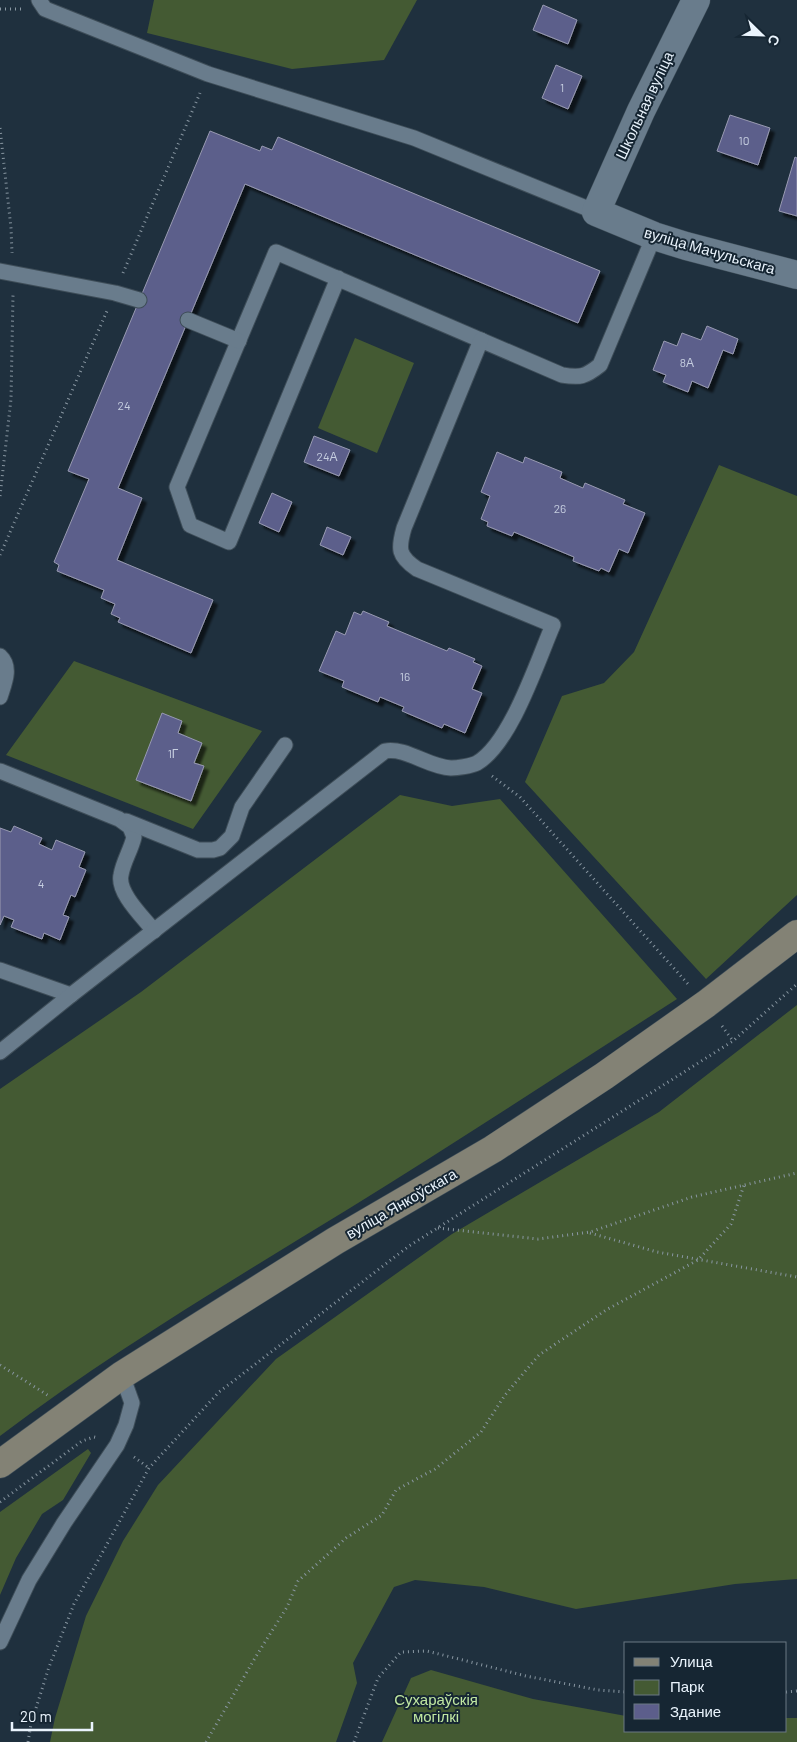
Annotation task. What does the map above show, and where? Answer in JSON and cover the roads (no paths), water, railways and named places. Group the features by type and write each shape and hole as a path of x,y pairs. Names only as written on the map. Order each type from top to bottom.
{"street":[{"name":"Школьная вуліца","path":"596,212 640,111 696,0"},
{"name":"вуліца Мачульскага","path":"596,212 654,236 797,275"},
{"name":"вуліца Янкоўскага","path":"0,1464 122,1375 335,1241 492,1149 604,1076 706,1004 797,934"}],"lane":[{"path":"39,0 45,10 208,74 414,138 596,212"},
{"path":"338,278 229,542 190,525 177,487 276,252 338,278 562,375 580,377 589,374 600,365 654,236"},
{"path":"6,273 115,293 139,300"},
{"path":"188,320 239,341"},
{"path":"0,1052 385,751 396,750 431,764 451,768 476,764 495,747 513,719 553,625 417,570 401,556 400,543 404,528 481,340"},
{"path":"0,656 5,662 7,670 0,697"},
{"path":"0,771 198,850 213,850 226,844 232,836 242,807 285,745"},
{"path":"119,819 130,827 134,837 122,870 120,884 154,931"},
{"path":"0,970 71,995"},
{"path":"0,1642 29,1580 116,1445 126,1425 132,1403 122,1375"}],"park label":[{"name":"Сухараўскія могілкі","path":"436,1708"}]}
